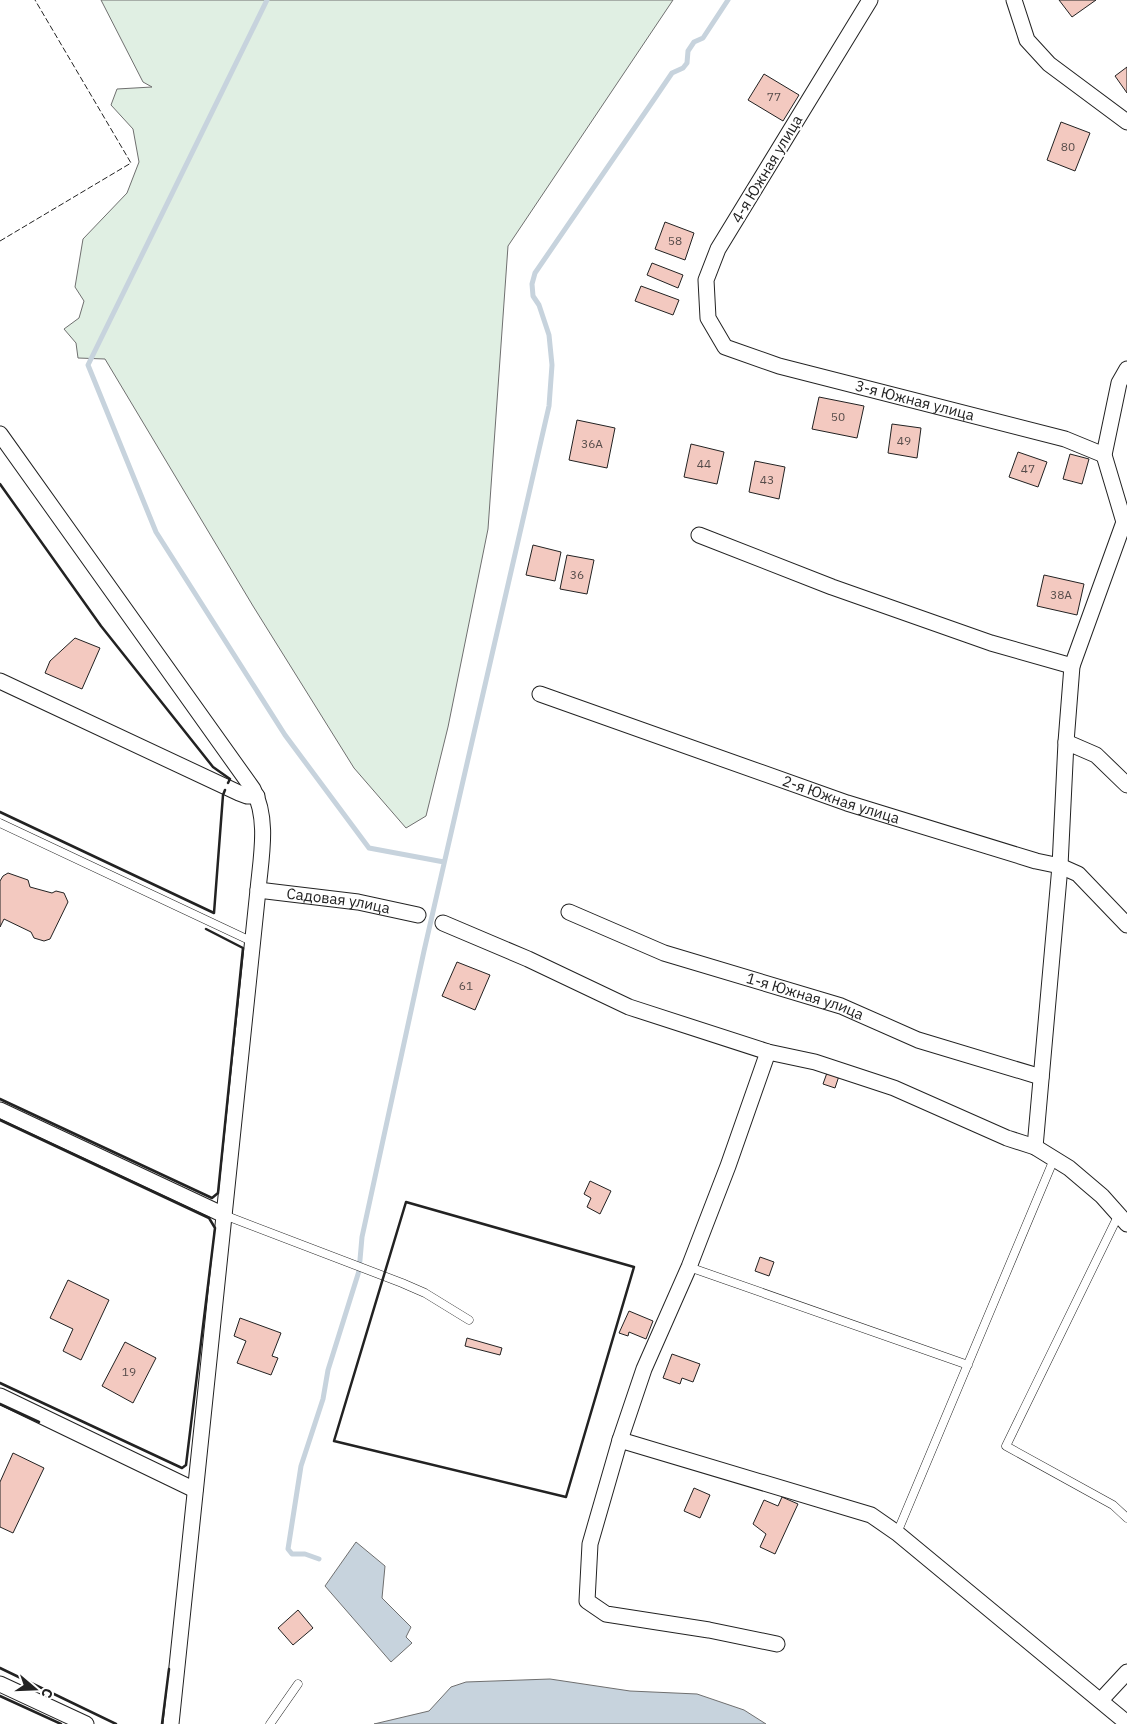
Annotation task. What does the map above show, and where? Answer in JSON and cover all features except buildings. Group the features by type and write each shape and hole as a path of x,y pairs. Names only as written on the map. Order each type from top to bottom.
{"street":[{"name":"4-я Южная улица","path":"725,347 708,318 706,280 718,249 870,0"},
{"path":"1014,0 1026,40 1049,64 1127,122"},
{"name":"3-я Южная улица","path":"725,347 779,366 1065,439 1104,455"},
{"path":"1035,1148 1060,866 1072,666 1126,523 1104,455 1119,383 1127,369"},
{"path":"0,434 257,796 262,809 253,942 171,1724"},
{"path":"699,534 832,587 991,643 1072,666"},
{"path":"0,680 239,793 246,796 257,796"},
{"name":"2-я Южная улица","path":"540,694 846,804 1060,866 1078,874 1127,925"},
{"path":"1066,742 1096,755 1127,785"},
{"name":"Садовая улица","path":"258,890 358,902 418,915"},
{"name":"1-я Южная улица","path":"569,912 664,953 841,1006 918,1040 1042,1077"},
{"path":"443,923 546,967 628,1007 768,1052 815,1062 894,1088 1007,1138 1035,1148 1069,1168 1102,1196 1123,1219"},
{"path":"768,1052 728,1166 689,1267 644,1369 620,1440 590,1544 587,1601 606,1614 709,1630 777,1644"},
{"path":"0,1110 224,1215"},
{"path":"0,1396 195,1490"},
{"path":"620,1440 871,1515 897,1533 1127,1723"},
{"path":"1100,1700 1127,1672"},
{"path":"0,1684 86,1724"}],"lane":[{"path":"0,823 253,942"},
{"path":"897,1533 1054,1158"},
{"path":"224,1215 402,1283 425,1293 468,1320"},
{"path":"1123,1219 1006,1446 1113,1505 1127,1518"},
{"path":"689,1267 968,1365"},
{"path":"270,1724 298,1684"}],"green space":[{"path":"101,0 673,0 508,246 488,529 448,727 426,816 406,828 354,768 253,606 105,359 78,358 76,343 64,329 79,318 84,301 75,287 83,239 127,193 139,162 133,129 111,105 117,89 152,87 143,82"}],"shaded area":[{"path":"356,1542 385,1566 382,1598 411,1627 406,1637 412,1643 391,1662 325,1586"},
{"path":"550,1679 630,1691 697,1694 744,1710 766,1724 374,1724 429,1711 451,1687 466,1682"}],"waterway":[{"path":"267,0 88,365 156,532 285,735 369,848 444,862"},
{"path":"319,1559 305,1554 292,1554 288,1549 301,1466 323,1399 328,1370 359,1271 362,1237 424,951 549,406 552,365 549,335 539,305 533,296 532,284 535,273 672,73 683,68 687,63 688,51 694,42 703,38 728,0"}],"fence":[{"path":"0,241 131,163 35,0"}],"wall":[{"path":"0,484 101,626 213,767 230,779 228,783"},
{"path":"0,812 214,913 223,795 225,790"},
{"path":"0,1099 212,1198 218,1193 243,948 206,929"},
{"path":"0,1120 209,1218 215,1228 186,1465 182,1468 0,1383"},
{"path":"406,1202 634,1267 566,1497 334,1441 406,1202"},
{"path":"0,1404 39,1422"},
{"path":"0,1668 116,1724"},
{"path":"162,1724 169,1669"},
{"path":"0,1696 61,1724"}]}
